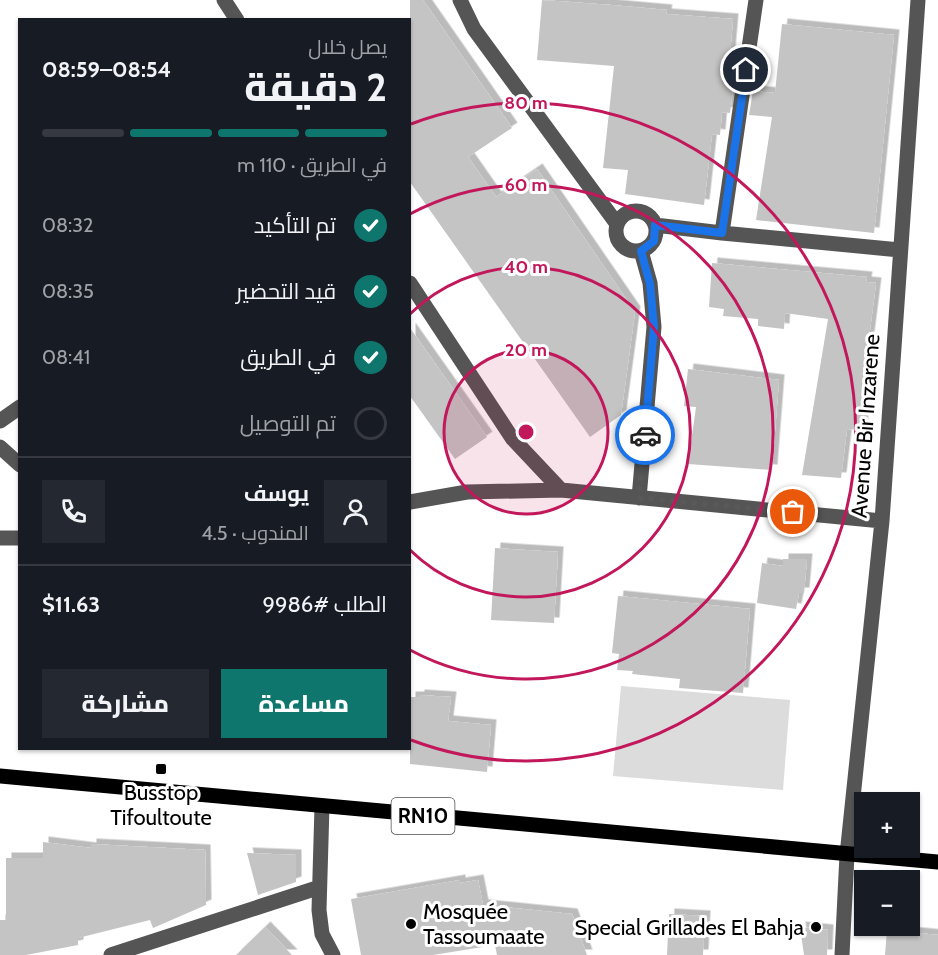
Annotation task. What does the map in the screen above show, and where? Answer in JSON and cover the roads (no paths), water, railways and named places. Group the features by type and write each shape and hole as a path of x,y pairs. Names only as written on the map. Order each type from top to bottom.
{"main road":[{"name":"RN10","path":"0,776 938,862"}],"street":[{"path":"224,0 236,18"},
{"path":"460,0 474,29 617,224 618,242 633,252 641,251 654,241 655,225 650,216 641,212 632,212 623,216 617,224"},
{"path":"722,233 756,0"},
{"name":"Avenue Bir Inzarene","path":"842,955 847,855 882,521 918,0"},
{"path":"655,225 900,250"},
{"path":"639,498 654,327 650,284 641,251"},
{"path":"411,285 512,438 561,490"},
{"path":"0,421 18,408"},
{"path":"0,447 18,463"},
{"path":"411,502 467,492 561,490 882,521"},
{"path":"0,538 18,538"},
{"path":"322,806 317,888 322,934 333,955"},
{"path":"111,955 317,888"}],"place":[{"name":"Busstop Tifoultoute","path":"161,769"},
{"name":"Mosquée Tassoumaate","path":"411,924"},
{"name":"Special Grillades El Bahja","path":"816,927"}]}
